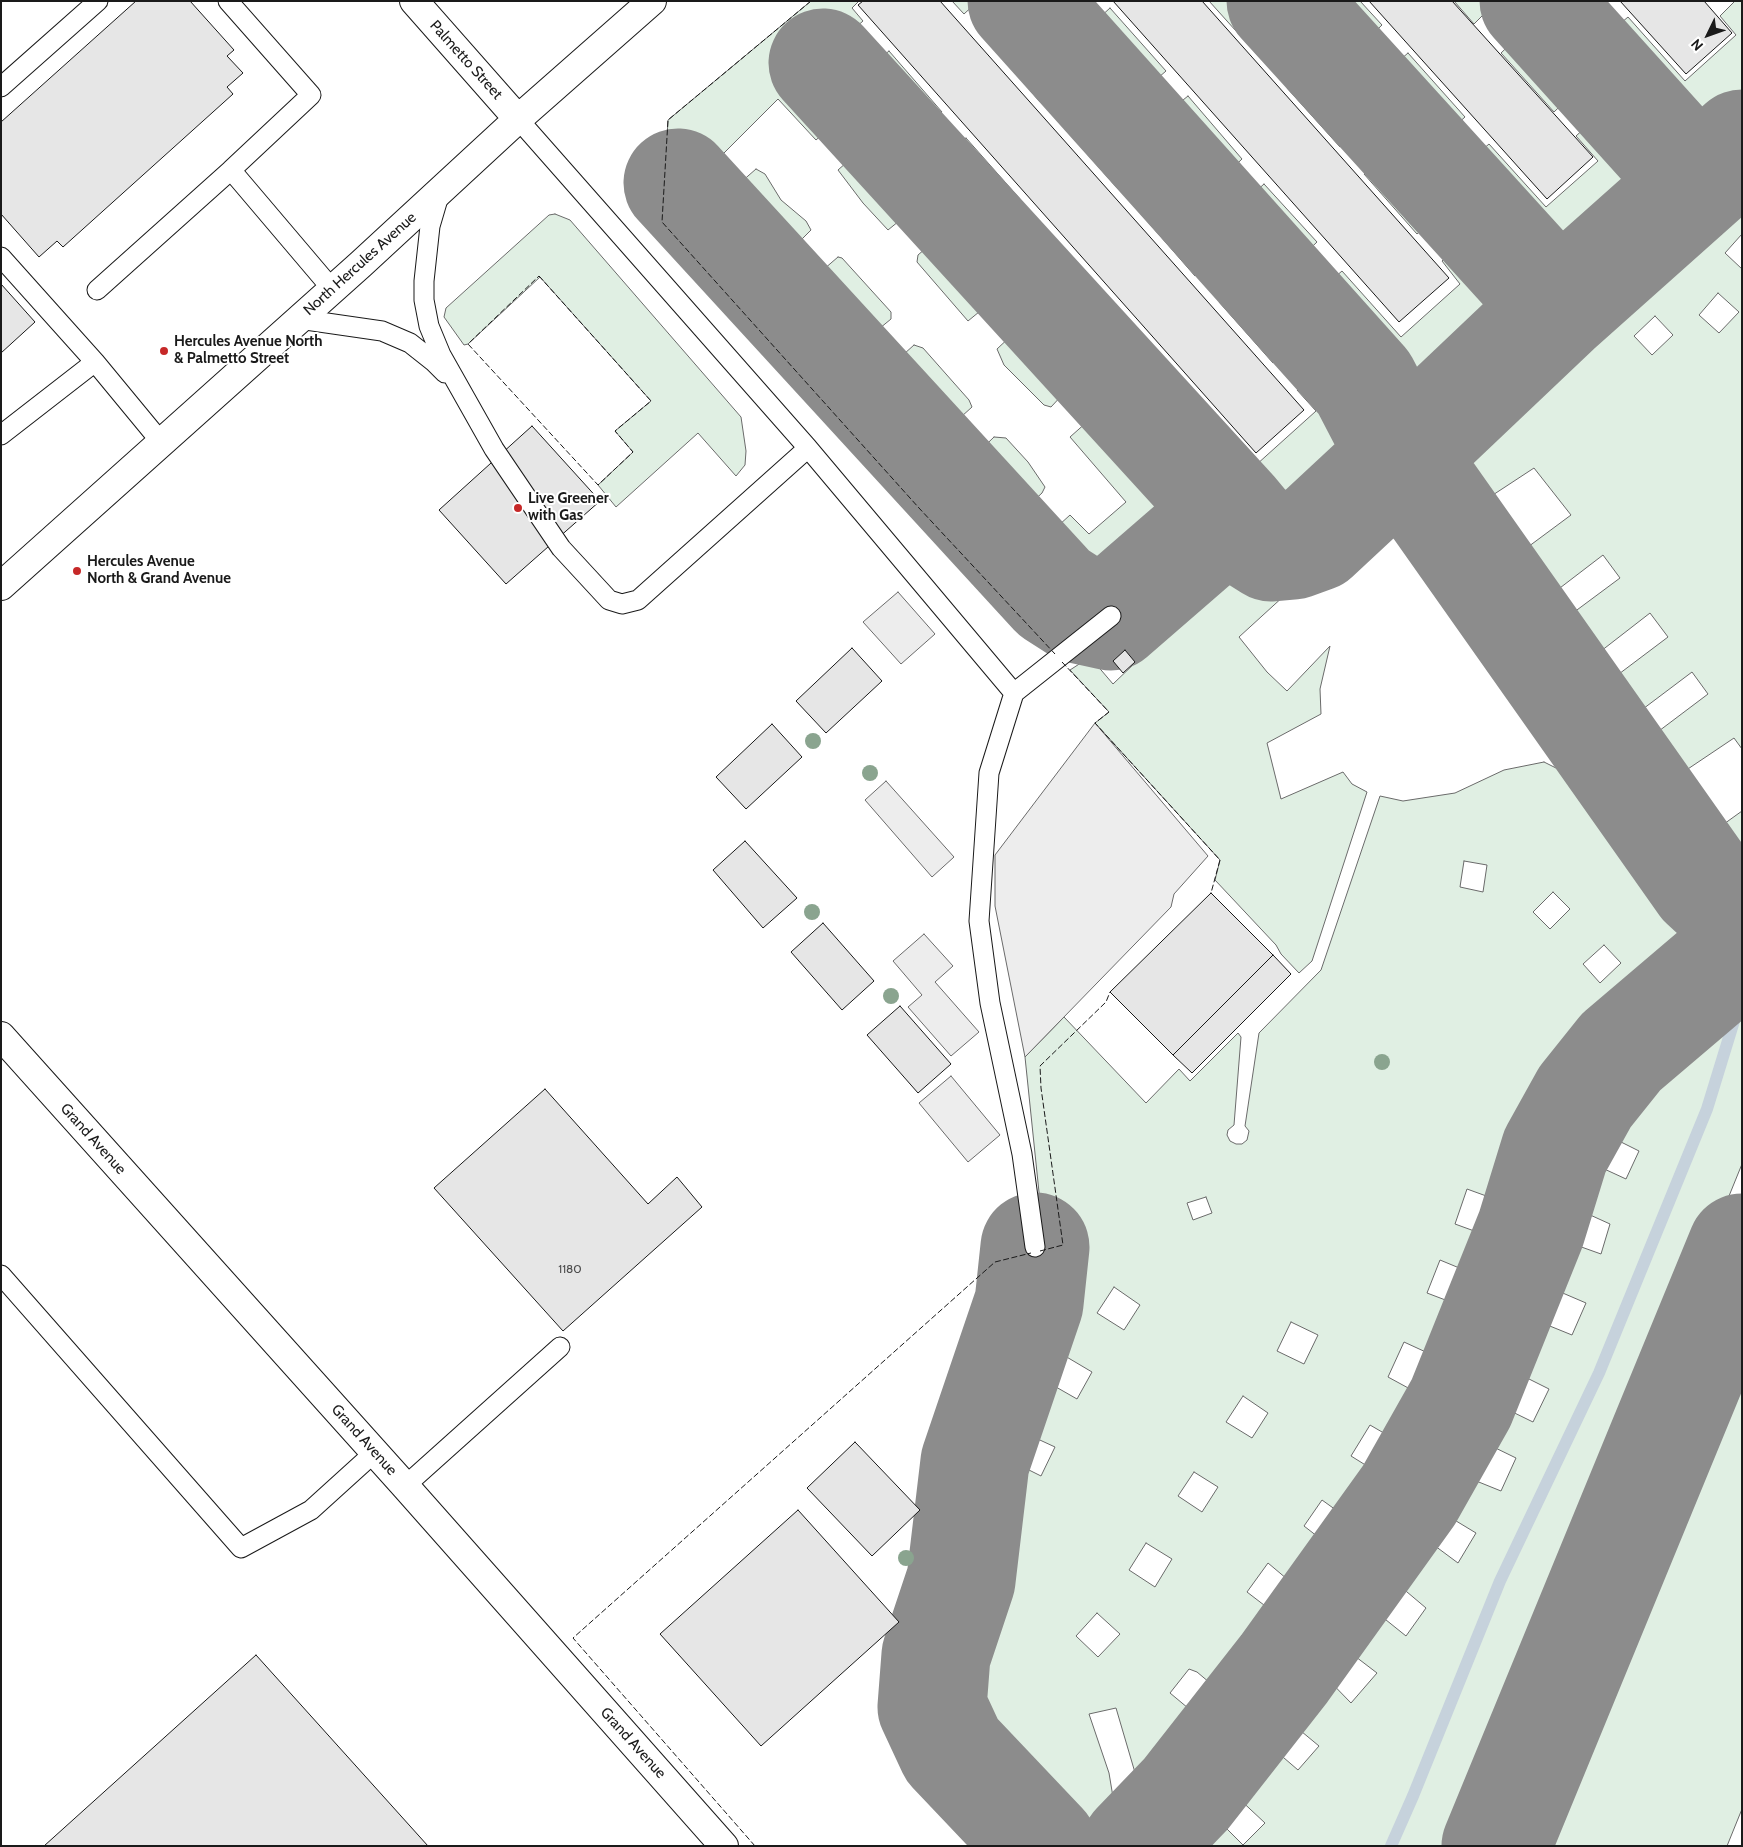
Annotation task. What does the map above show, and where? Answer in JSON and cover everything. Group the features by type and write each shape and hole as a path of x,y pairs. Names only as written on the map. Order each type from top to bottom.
{"street":[{"name":"Palmetto Street","path":"414,1 518,119"},
{"name":"North Hercules Avenue","path":"1,586 440,192 518,119 652,1"},
{"name":"Grand Avenue","path":"1,1036 406,1486 724,1846"}],"lane":[{"path":"1,87 98,1"},
{"path":"97,290 231,170 311,95 228,1"},
{"path":"518,119 808,448 1014,693"},
{"path":"231,170 332,289"},
{"path":"440,192 430,226 424,281 424,300 429,326 441,355 494,449 561,548 609,600 622,604 638,600 808,448"},
{"path":"1,257 162,442"},
{"path":"299,319 382,331 410,343 434,362 459,387"},
{"path":"1,435 94,362"},
{"path":"1035,1247 1022,1154 990,1003 979,921 989,774 1014,693 1111,616"},
{"path":"1,1275 241,1548 311,1510 375,1452"},
{"path":"406,1486 560,1346"}],"green space":[{"path":"811,1 859,1 852,8 863,21 808,69 846,114 816,140 778,99 689,188 681,179 667,192 749,286 1070,633 1051,651 919,508 662,222 668,120"},
{"path":"952,1 978,1 964,14"},
{"path":"1209,1 1257,1 1283,30 1278,48 1263,61"},
{"path":"1309,1 1360,1 1382,25 1359,47 1348,49 1310,6"},
{"path":"1454,1 1497,1 1474,24"},
{"path":"1557,1 1584,1 1577,8 1565,11"},
{"path":"1735,1 1742,1 1742,124 1719,144 1682,142 1627,81 1645,64 1636,55 1619,70 1600,50 1602,39 1628,17 1685,81 1736,35 1720,16"},
{"path":"1110,8 1166,71 1144,90 1124,89 1088,46 1088,28"},
{"path":"1008,23 1025,26 1061,68 1059,85 1040,102 988,41"},
{"path":"1524,31 1542,35 1578,77 1578,89 1554,112 1501,53"},
{"path":"889,51 942,112 922,130 907,129 865,82 870,67"},
{"path":"1408,53 1465,117 1439,140 1428,142 1378,83 1385,73"},
{"path":"1306,71 1323,73 1360,114 1359,130 1340,147 1287,88"},
{"path":"1188,96 1242,159 1224,176 1205,178 1161,129 1167,113"},
{"path":"1084,112 1103,114 1138,156 1138,172 1118,189 1065,129"},
{"path":"1598,116 1614,116 1659,170 1655,201 1578,273 1546,272 1463,181 1463,166 1489,144 1546,207 1598,161 1576,136"},
{"path":"966,138 1020,199 1003,215 986,217 944,169 947,155"},
{"path":"877,146 922,195 915,208 888,230 863,203 838,170 864,147"},
{"path":"1381,158 1398,158 1437,200 1436,217 1417,234 1364,174"},
{"path":"756,169 765,174 781,200 806,221 811,230 785,256 775,260 766,255 750,240 725,210 724,197"},
{"path":"1742,174 1742,234 1725,253 1742,269 1742,749 1734,738 1667,783 1639,746 1708,694 1692,672 1623,724 1599,689 1668,637 1650,613 1583,665 1554,627 1620,578 1603,555 1539,604 1509,561 1571,515 1534,468 1473,508 1464,488 1466,462 1493,408 1533,362","holes":["1718,293 1739,312 1719,333 1699,315","1655,316 1673,335 1652,355 1634,336"]},
{"path":"1264,184 1317,242 1296,262 1281,264 1241,218 1244,202"},
{"path":"1161,198 1178,198 1219,244 1217,257 1195,276 1141,214"},
{"path":"555,214 570,220 741,417 746,451 745,465 736,476 698,433 616,507 598,485 633,452 615,431 651,401 540,277 468,344 464,345 444,317 446,308 549,215"},
{"path":"1043,225 1095,286 1077,302 1061,304 1021,259 1025,241"},
{"path":"953,232 991,274 997,285 996,298 968,321 917,262 918,255 941,235"},
{"path":"1460,243 1477,244 1519,290 1517,327 1433,405 1399,404 1361,350 1322,306 1321,289 1342,271 1401,337 1460,284 1442,261"},
{"path":"838,257 842,258 891,312 891,319 857,347 849,347 804,298 802,288"},
{"path":"1241,284 1257,285 1296,327 1296,344 1273,363 1219,302"},
{"path":"1118,312 1173,373 1158,387 1139,389 1100,344 1103,327"},
{"path":"1027,321 1036,322 1080,372 1078,378 1051,407 1044,405 1004,365 997,349"},
{"path":"914,345 923,348 969,400 972,407 940,436 932,436 882,381 884,372"},
{"path":"1321,371 1333,372 1367,427 1368,458 1300,521 1262,522 1178,430 1183,413 1197,400 1256,465 1316,411 1297,390"},
{"path":"1105,406 1116,409 1194,496 1200,510 1200,522 1125,588 1070,583 1036,546 1070,515 1089,534 1126,502 1070,437"},
{"path":"994,437 1006,438 1028,462 1045,487 1042,493 1016,517 1006,518 966,475 964,466"},
{"path":"1267,577 1285,595 1239,637 1267,672 1287,691 1330,646 1320,689 1321,714 1267,743 1281,799 1343,772 1352,784 1367,792 1312,961 1299,973 1281,954 1276,945 1215,880 1220,860 1095,723 1109,712 1070,670 1090,657 1113,684 1137,661 1125,648 1111,660 1100,648 1175,584"},
{"path":"1544,762 1584,782 1615,804 1708,939 1692,969 1630,1020 1586,1066 1555,1112 1535,1151 1519,1201 1511,1205 1467,1189 1455,1224 1499,1240 1505,1247 1497,1272 1492,1278 1481,1277 1440,1260 1427,1293 1477,1312 1479,1319 1460,1364 1454,1365 1404,1342 1388,1377 1434,1402 1437,1412 1430,1429 1413,1450 1370,1425 1351,1456 1396,1484 1382,1510 1370,1526 1361,1528 1322,1500 1304,1526 1345,1560 1314,1597 1306,1595 1268,1563 1247,1592 1290,1625 1289,1635 1235,1704 1197,1672 1189,1669 1170,1693 1212,1728 1212,1733 1179,1774 1146,1810 1116,1708 1089,1714 1109,1773 1119,1833 1116,1846 1068,1846 1006,1782 982,1749 963,1709 958,1670 971,1634 983,1567 993,1472 1006,1416 1038,1311 1045,1250 1025,1057 1064,1017 1146,1103 1179,1069 1190,1081 1238,1033 1241,1037 1234,1125 1228,1130 1227,1135 1230,1141 1242,1144 1247,1140 1249,1131 1245,1126 1259,1033 1321,970 1380,796 1403,801 1455,793 1504,770","holes":["1464,861 1487,865 1483,892 1460,887","1553,892 1570,909 1550,929 1533,912","1604,945 1621,963 1600,983 1583,964","1206,1197 1212,1213 1193,1220 1187,1203","1114,1287 1140,1305 1124,1330 1097,1313","1291,1322 1318,1335 1304,1364 1277,1351","1065,1356 1092,1372 1077,1399 1049,1383","1243,1396 1268,1413 1252,1438 1226,1422","1029,1435 1055,1447 1041,1476 1015,1463","1194,1472 1218,1487 1202,1512 1178,1496","1146,1543 1172,1559 1155,1587 1129,1570","1097,1613 1120,1634 1098,1657 1076,1636"]},
{"path":"1742,811 1742,880 1703,839"},
{"path":"1742,988 1742,1164 1465,1846 1161,1846 1199,1808 1206,1808 1243,1845 1265,1823 1220,1781 1255,1733 1298,1770 1319,1746 1284,1717 1279,1706 1311,1668 1317,1668 1351,1703 1377,1673 1339,1644 1335,1633 1358,1604 1365,1603 1406,1636 1426,1608 1394,1581 1386,1569 1409,1534 1427,1540 1458,1563 1476,1533 1433,1507 1431,1498 1447,1473 1454,1472 1501,1491 1516,1458 1473,1437 1474,1424 1483,1406 1490,1401 1533,1422 1549,1389 1507,1368 1503,1357 1513,1330 1520,1321 1535,1320 1572,1335 1586,1303 1545,1283 1538,1268 1551,1239 1559,1239 1601,1254 1610,1224 1566,1204 1560,1197 1569,1169 1575,1160 1600,1167 1626,1179 1639,1151 1603,1133 1596,1126 1595,1117 1614,1090 1682,1024 1723,993"},
{"path":"1742,1319 1742,1809 1727,1846 1527,1846"}],"shaded area":[{"path":"898,592 935,634 901,664 863,622"},
{"path":"1095,723 1208,856 1174,894 1171,907 1025,1057 995,906 995,855"},
{"path":"886,781 954,857 932,877 865,800"},
{"path":"924,934 953,966 935,982 979,1032 951,1056 908,1007 922,995 893,961"},
{"path":"951,1076 1000,1135 968,1162 919,1103"}],"building":[{"path":"136,1 190,1 234,50 227,56 243,73 227,87 233,94 63,247 57,241 39,257 1,214 1,122"},
{"path":"863,1 940,1 1304,410 1256,453 858,5"},
{"path":"1113,1 1202,1 1449,278 1399,322"},
{"path":"1369,1 1452,1 1593,157 1547,199"},
{"path":"1620,1 1704,1 1732,33 1686,74"},
{"path":"1,284 35,322 1,353"},
{"path":"532,426 600,501 506,584 439,510"},
{"path":"852,648 882,681 826,733 796,701"},
{"path":"1125,650 1135,662 1123,673 1113,661"},
{"path":"772,724 802,757 746,809 716,777"},
{"path":"745,841 797,898 763,928 713,870"},
{"path":"1211,893 1273,955 1173,1055 1110,992"},
{"path":"823,923 874,981 842,1010 791,952"},
{"path":"1273,955 1291,974 1192,1073 1173,1055"},
{"path":"900,1006 951,1064 918,1093 867,1035"},
{"path":"545,1089 648,1204 677,1177 702,1207 563,1331 434,1188"},
{"path":"855,1442 920,1510 872,1556 807,1488"},
{"path":"798,1510 899,1622 761,1746 660,1634"},
{"path":"256,1655 428,1846 44,1846"}],"waterway":[{"path":"1391,1846 1500,1581 1599,1373 1707,1109 1734,1021"}],"taxiway":[{"path":"678,183 1054,593 1079,609 1111,616 1232,511 1252,535 1271,547 1293,545 1315,537 1402,456 1364,383 1022,1"},
{"path":"1281,1 1559,307"},
{"path":"1534,1 1698,183"},
{"path":"823,63 1232,511"},
{"path":"1742,144 1559,307 1402,456 1704,884 1742,919"},
{"path":"1136,1846 1186,1794 1284,1669 1409,1495 1461,1403 1531,1229 1555,1151 1585,1097 1621,1052 1742,949"},
{"path":"1035,1247 1029,1303 975,1462 961,1580 936,1655 932,1707 952,1750 1043,1846"},
{"path":"1496,1846 1742,1248"}],"fence":[{"path":"811,1 668,120 662,222 919,508 1055,654"},
{"path":"539,276 651,401 615,431 633,452 598,485 468,344 539,276"},
{"path":"1062,662 1109,712 1095,723 1220,860 1211,893"},
{"path":"1040,1251 1063,1245 1041,1088 1040,1066 1106,1002 1110,992"},
{"path":"755,1846 573,1638 995,1262 1031,1253"}],"place":[{"name":"Hercules Avenue North & Palmetto Street","path":"164,351"},
{"name":"Live Greener with Gas","path":"518,508"},
{"name":"Hercules Avenue North & Grand Avenue","path":"77,571"}]}
